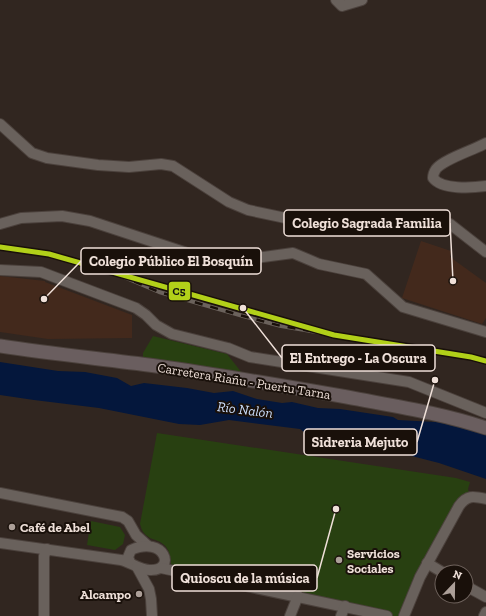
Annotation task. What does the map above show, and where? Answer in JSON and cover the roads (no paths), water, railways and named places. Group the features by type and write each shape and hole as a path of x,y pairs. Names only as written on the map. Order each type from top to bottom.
{"main road":[{"name":"Carretera Riañu - Puertu Tarna","path":"0,346 259,381 400,407 467,422 486,428"}],"street":[{"path":"336,0 342,6 362,0"},
{"path":"0,124 32,153 47,158 98,166 129,167 161,164 173,166 229,202 248,210 314,224 342,226 429,218 440,220 450,224 486,252"},
{"path":"486,144 444,163 437,168 433,174 433,178 436,182 447,186 486,186"},
{"path":"0,224 21,218 62,216 90,221 190,254 249,260 293,253 319,264 366,274 403,308 486,332"},
{"path":"0,270 41,272 136,308 156,325 172,334 228,348 250,357 409,382 486,413"},
{"path":"0,493 122,517 128,521 134,532 148,546 159,550 164,554 164,566 150,589"},
{"path":"404,616 427,563 459,506 464,500 470,497 486,499"},
{"path":"134,532 133,544 129,559 150,589 152,616"},
{"path":"0,543 129,559 151,570 164,566 298,596 343,611 387,616"},
{"path":"129,559 139,547 148,546"},
{"path":"44,616 44,556 47,549"},
{"path":"427,563 434,567"},
{"path":"474,590 486,597"},
{"path":"290,616 298,596"},
{"path":"484,616 486,612"}],"water":[{"name":"Río Nalón","path":"0,362 58,371 85,372 117,378 131,386 144,383 214,393 233,391 257,399 282,403 292,402 318,408 340,409 393,417 398,420 453,423 486,432 486,479 439,463 396,452 363,449 309,436 300,429 229,420 200,425 179,424 99,408 0,395"}],"railway":[{"path":"105,269 159,292 281,326 334,335"}],"place":[{"name":"Colegio Sagrada Familia","path":"453,281"},
{"name":"Colegio Público El Bosquín","path":"44,299"},
{"name":"El Entrego - La Oscura","path":"243,308"},
{"name":"Sidreria Mejuto","path":"435,380"},
{"name":"Quioscu de la música","path":"336,509"},
{"name":"Café de Abel","path":"12,527"},
{"name":"Servicios Sociales","path":"339,560"},
{"name":"Alcampo","path":"139,594"}]}
